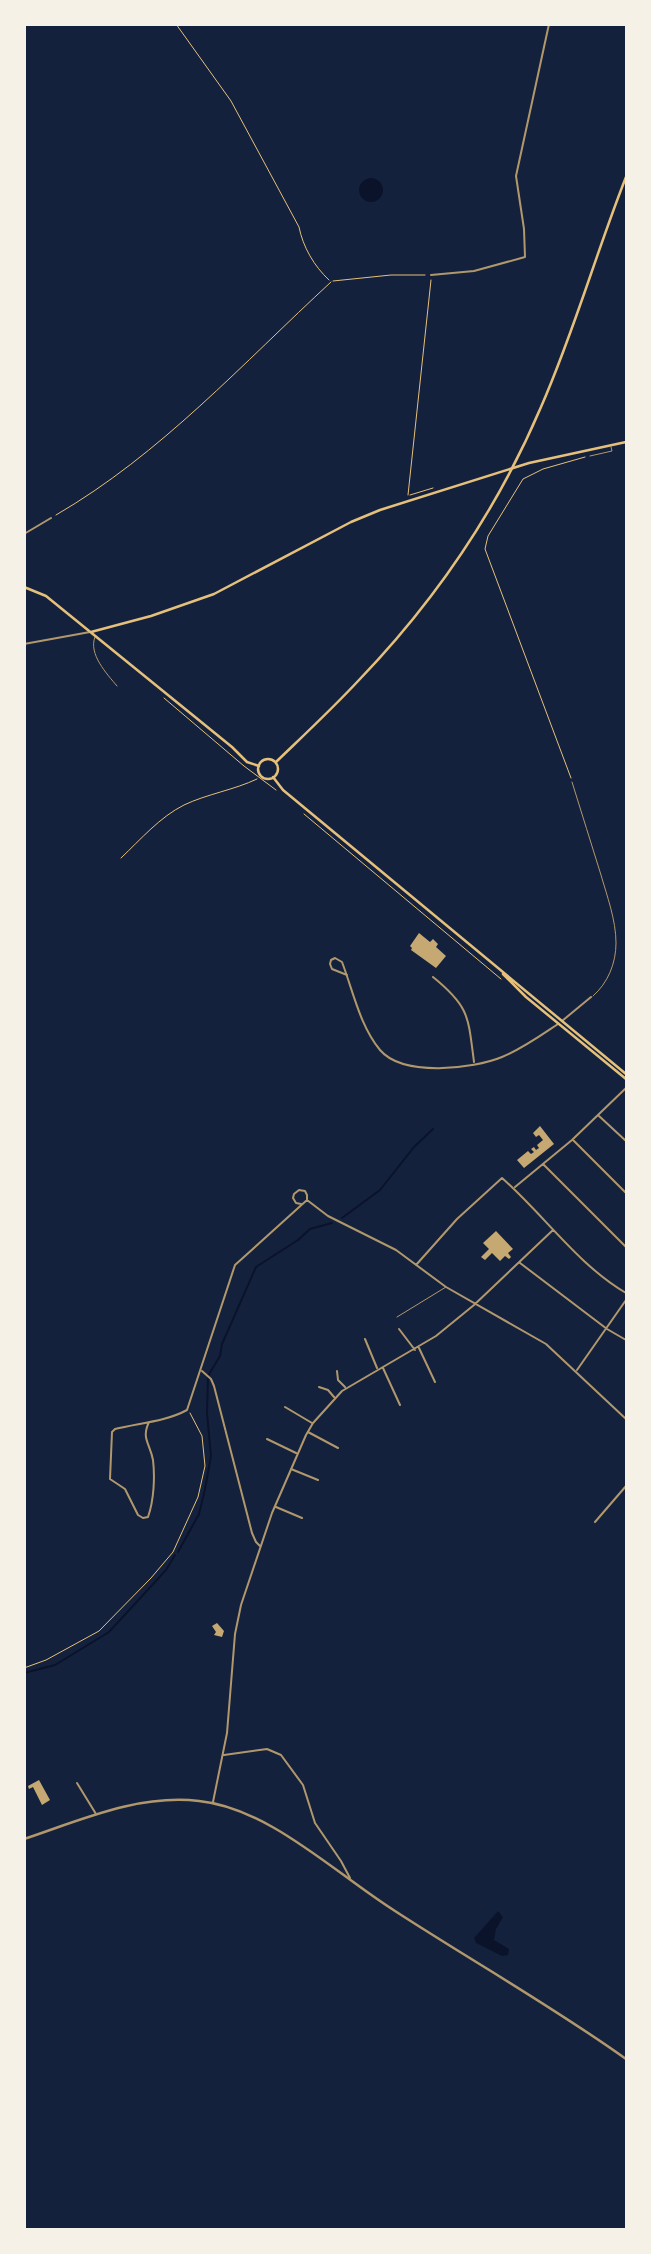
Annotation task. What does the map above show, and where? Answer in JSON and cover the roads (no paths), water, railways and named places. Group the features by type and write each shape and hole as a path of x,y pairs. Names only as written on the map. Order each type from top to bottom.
{"main road":[{"path":"276,762 321,720 394,642 442,581 494,501 541,407 626,177"},
{"path":"91,632 152,617 214,594 351,522 380,510 529,463 626,442"},
{"path":"24,587 46,596 247,762 259,766"},
{"path":"271,759 276,762 278,771 273,777 260,776 259,766 265,760 271,759"},
{"path":"273,777 283,790 501,971 526,997 626,1077"}],"street":[{"path":"431,275 474,271 525,257 516,176 549,24"},
{"path":"24,534 51,518"},
{"path":"24,644 91,632"},
{"path":"347,975 332,968 331,960 340,960 347,975 369,1034 379,1049 390,1059 407,1066 426,1068 492,1060 512,1052 560,1022 591,997"},
{"path":"433,977 460,1001 466,1013 474,1063"},
{"path":"514,1188 572,1140 626,1088"},
{"path":"598,1116 626,1142"},
{"path":"572,1140 626,1193"},
{"path":"543,1164 626,1247"},
{"path":"416,1266 457,1219 502,1178 596,1270 626,1293"},
{"path":"302,1204 294,1200 293,1196 297,1191 305,1191 307,1200 333,1219 396,1250 474,1305 546,1344 626,1419"},
{"path":"149,1422 145,1436 153,1461 152,1500 148,1517 143,1518 138,1515 125,1489 110,1479 112,1432 115,1429 173,1416 188,1409 235,1265 307,1200"},
{"path":"212,1803 229,1722 236,1628 241,1605 290,1468 313,1423 345,1388 436,1336 474,1305 553,1230"},
{"path":"519,1263 607,1329 626,1340"},
{"path":"576,1371 626,1300"},
{"path":"399,1329 417,1349 435,1382"},
{"path":"365,1339 378,1369"},
{"path":"382,1367 400,1405"},
{"path":"202,1370 211,1379 252,1533 261,1546"},
{"path":"337,1371 338,1380 345,1388"},
{"path":"319,1387 328,1390 335,1398"},
{"path":"285,1407 313,1423"},
{"path":"308,1432 338,1448"},
{"path":"267,1439 297,1454"},
{"path":"290,1468 318,1480"},
{"path":"595,1522 626,1486"},
{"path":"275,1506 302,1518"},
{"path":"223,1755 267,1749 281,1755 303,1785 315,1823 341,1861 350,1880"},
{"path":"76,1783 92,1804 96,1815"},
{"path":"24,1839 96,1815 155,1801 212,1803 245,1812 272,1826 393,1910 626,2059"}],"lane":[{"path":"590,456 612,451 611,444"},
{"path":"96,636 93,646 100,664 117,686"},
{"path":"572,782 613,918 616,943 609,975 591,997"},
{"path":"397,1317 446,1287"}],"water":[{"path":"371,178 379,182 383,190 379,198 371,202 363,198 359,190 363,182"},
{"path":"498,1911 503,1917 496,1929 494,1940 509,1949 508,1955 502,1956 476,1943 474,1938"}],"waterway":[{"path":"342,1218 380,1190 414,1147 433,1129"},
{"path":"178,1552 199,1514 211,1456 207,1413 208,1376 220,1356 222,1344 256,1267 310,1229 332,1223"},
{"path":"24,1673 55,1665 109,1632 166,1570 175,1555"}]}
